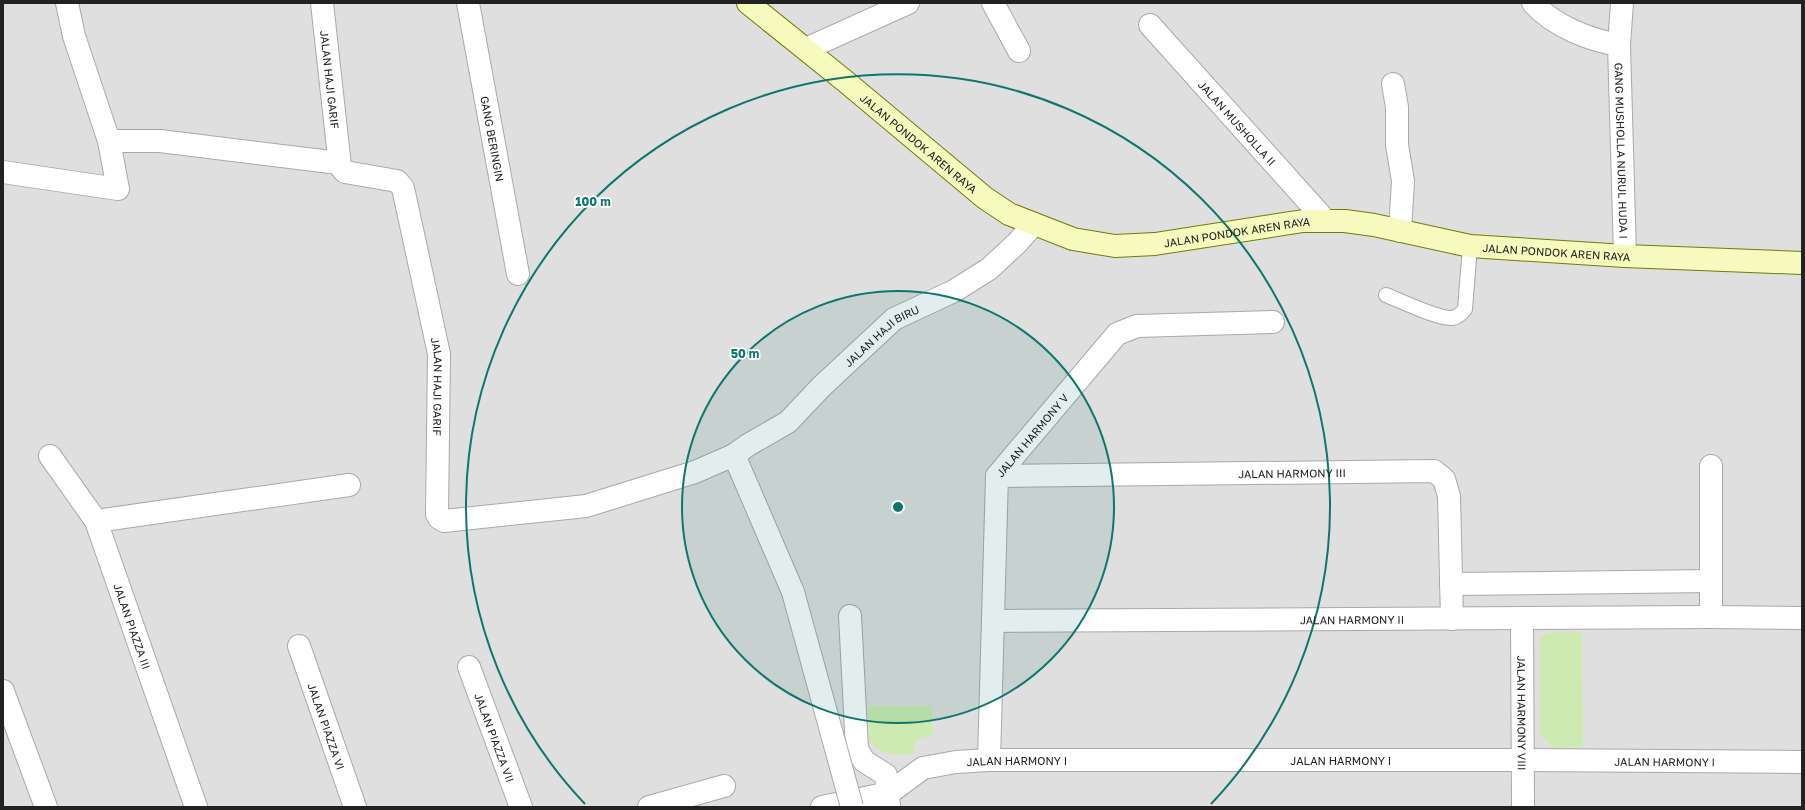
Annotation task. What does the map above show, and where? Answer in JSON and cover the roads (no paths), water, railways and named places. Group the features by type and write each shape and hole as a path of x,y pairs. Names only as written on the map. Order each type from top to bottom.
{"main road":[{"name":"JALAN PONDOK AREN RAYA","path":"748,3 806,49 985,198 1009,214 1073,238 1115,246 1155,244 1303,221 1325,220 1352,222 1470,246 1625,256 1802,263"}],"street":[{"path":"3,172 118,189 109,141 74,36 68,3"},
{"name":"JALAN HAJI GARIF","path":"322,3 339,163 342,170 345,172 397,181 403,188 439,354 439,518 444,520 453,520 586,506 695,472 734,455"},
{"name":"GANG BERINGIN","path":"468,3 518,274"},
{"path":"806,49 908,3"},
{"path":"993,3 1019,51"},
{"path":"1533,3 1542,13 1561,24 1602,42 1619,45"},
{"name":"GANG MUSHOLLA NURUL HUDA I","path":"1622,3 1619,45 1625,256"},
{"name":"JALAN MUSHOLLA II","path":"1150,25 1325,220"},
{"path":"1394,84 1397,107 1397,146 1402,181 1400,231"},
{"path":"109,141 160,141 339,163"},
{"name":"JALAN HAJI BIRU","path":"734,455 748,445 788,422 821,387 894,319 954,290 988,269 1017,243 1034,224"},
{"name":"JALAN HARMONY V","path":"990,760 997,476 1118,334 1137,326 1273,322"},
{"path":"734,455 793,592 852,807"},
{"name":"JALAN PIAZZA III","path":"50,456 96,521 196,807"},
{"path":"1712,466 1712,617"},
{"name":"JALAN HARMONY III","path":"997,476 1434,471 1444,478 1449,496 1452,619"},
{"path":"96,521 349,485"},
{"path":"1451,584 1712,581"},
{"path":"850,616 857,749 864,761 886,775 889,800"},
{"name":"JALAN HARMONY II","path":"993,621 1712,617 1802,618"},
{"name":"JALAN HARMONY VIII","path":"1522,618 1522,807"},
{"name":"JALAN PIAZZA VI","path":"298,646 355,807"},
{"name":"JALAN PIAZZA VII","path":"469,667 521,807"},
{"path":"3,691 46,807"},
{"name":"JALAN HARMONY I","path":"822,807 889,800 923,768 956,762 990,760 1522,760 1802,762"},
{"path":"649,807 724,786"}],"lane":[{"path":"1386,295 1441,316 1453,318 1461,314 1465,309 1470,246"}]}
